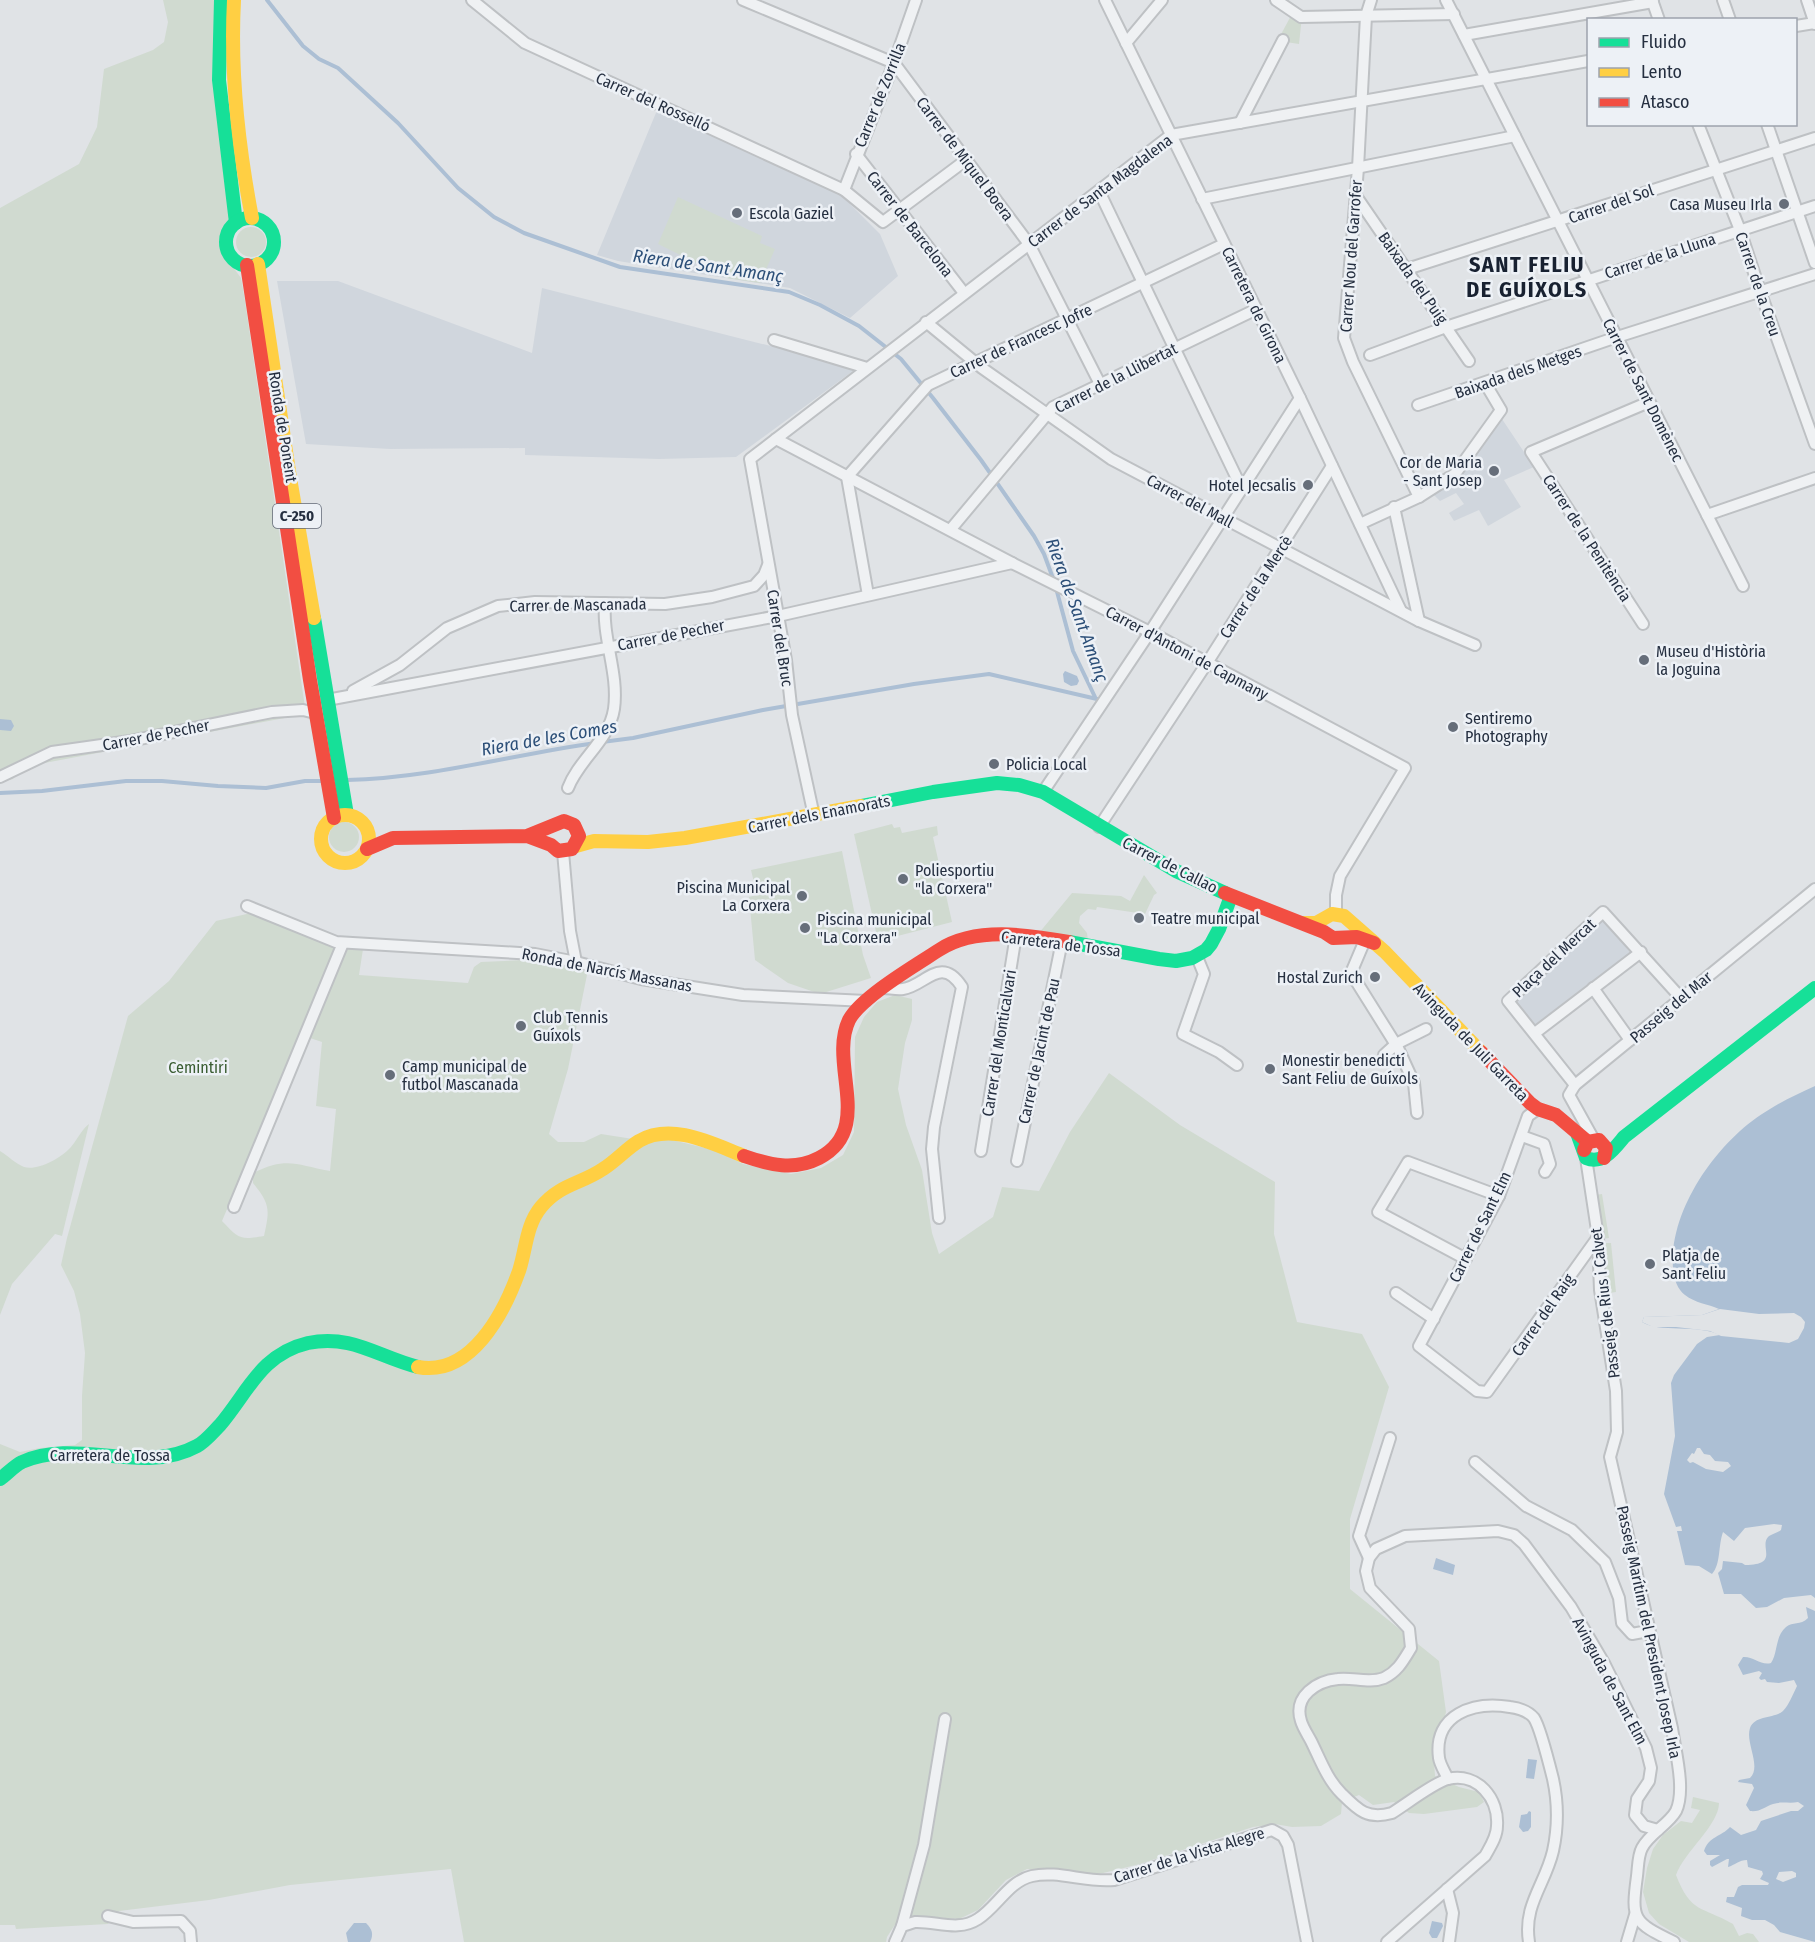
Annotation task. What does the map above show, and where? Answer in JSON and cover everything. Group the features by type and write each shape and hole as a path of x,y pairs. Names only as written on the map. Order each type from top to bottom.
{"main road":[{"path":"221,0 219,80 236,223"},
{"path":"234,0 231,36 234,116 252,218"},
{"path":"252,218 266,224 274,238 271,254 253,265 233,258 227,248 229,232 236,223 252,218"},
{"name":"C-250","path":"253,265 319,705 340,816"},
{"name":"Carrer dels Enamorats","path":"576,846 594,841 648,842 685,838 814,816 933,792 997,783 1019,785 1043,792"},
{"name":"Carrer de Callao","path":"1043,792 1160,863 1232,896 1304,923 1333,920"},
{"path":"393,838 366,826 357,818 340,816 325,826 322,846 329,856 340,862 352,862 367,849 393,838 527,836 551,827 559,821 568,821 594,841"},
{"path":"366,826 369,837 367,849"},
{"path":"551,827 548,837 557,849"},
{"path":"527,836 557,849 572,849 576,846 579,831"},
{"path":"1197,957 1209,947 1232,896"},
{"path":"1341,938 1348,929 1333,920 1330,937 1341,938 1357,937 1369,941"},
{"name":"Avinguda de Juli Garreta","path":"1333,920 1369,941 1522,1095 1538,1109 1556,1115 1575,1130 1594,1151"},
{"name":"Carretera de Tossa","path":"0,1479 12,1467 27,1459 48,1454 151,1457 178,1454 195,1448 210,1437 268,1362 294,1347 307,1343 338,1341 362,1345 419,1369 444,1367 461,1359 477,1345 506,1299 519,1271 532,1224 539,1209 569,1184 601,1171 644,1138 677,1133 692,1136 759,1162 777,1166 796,1166 821,1159 840,1144 847,1125 845,1037 848,1022 855,1010 883,988 950,944 984,937 1017,935 1164,959 1197,957"},
{"path":"1594,1151 1624,1137 1815,988"}],"street":[{"path":"743,0 894,63"},
{"name":"Carrer de Zorrilla","path":"844,190 916,0"},
{"name":"Carretera de Girona","path":"1105,0 1257,309 1401,611"},
{"path":"1126,43 1162,0"},
{"path":"1276,0 1301,16 1454,14"},
{"name":"Carrer Nou del Garrofer","path":"1371,0 1366,16 1359,168 1344,338 1353,362 1419,497"},
{"name":"Carrer de Sant Domènec","path":"1446,0 1743,586"},
{"path":"1723,0 1729,18"},
{"path":"1797,26 1815,23 1807,0"},
{"path":"1464,35 1652,1 1658,18"},
{"name":"Carrer del Rosselló","path":"477,2 525,44 844,190 883,222 899,210"},
{"path":"1240,123 1283,40"},
{"name":"Carrer de Santa Magdalena","path":"750,459 895,345 1171,135 1587,61"},
{"name":"Carrer de Miquel Boera","path":"894,63 1029,244 1100,384"},
{"name":"Carrer de la Creu","path":"1699,126 1740,230 1760,291 1810,413 1815,444"},
{"path":"1768,126 1815,263"},
{"path":"1202,199 1515,136"},
{"name":"Carrer del Sol","path":"1407,269 1815,138"},
{"name":"Carrer de Barcelona","path":"856,154 964,293"},
{"path":"899,210 966,160"},
{"path":"1098,191 1242,489"},
{"name":"Baixada del Puig","path":"1356,196 1469,361"},
{"name":"Carrer de la Lluna","path":"1370,355 1446,327 1815,206"},
{"name":"Carrer de Francesc Jofre","path":"847,477 925,388 1224,244"},
{"name":"Baixada dels Metges","path":"1418,405 1617,337 1815,274"},
{"name":"Carrer de la Llibertat","path":"951,530 1053,407 1257,309"},
{"name":"Carrer del Mall","path":"926,322 976,363 1111,459 1419,621 1475,645"},
{"path":"774,340 867,368"},
{"path":"1360,524 1419,497 1455,474 1501,410 1485,383"},
{"path":"1043,792 1150,632 1300,398"},
{"name":"Carrer de la Penitència","path":"1643,624 1531,452 1649,402"},
{"name":"Carrer d'Antoni de Capmany","path":"776,439 1012,563 1150,632 1405,768 1340,876 1333,920"},
{"name":"Carrer del Bruc","path":"750,459 786,660 792,715 814,816"},
{"name":"Carrer de la Mercè","path":"1099,826 1281,549 1332,466"},
{"path":"847,477 868,595"},
{"path":"1707,515 1815,478"},
{"path":"1394,507 1419,621"},
{"name":"Carrer de Pecher","path":"0,777 52,752 130,741 272,712 303,710 778,615 1012,563"},
{"name":"Carrer de Mascanada","path":"319,705 372,682 400,665 447,628 498,606 535,602 664,604 754,586 764,575 768,564"},
{"path":"568,788 573,775 604,735 614,710 615,676 604,615 605,603"},
{"path":"557,849 576,962"},
{"name":"Passeig del Mar","path":"1575,1086 1815,889"},
{"name":"Ronda de Narcís Massanas","path":"247,906 336,942 535,954 576,962 641,980 743,995 866,1001"},
{"name":"Plaça del Mercat","path":"1575,1086 1508,1001 1603,912 1641,952"},
{"name":"Carrer del Monticalvari","path":"981,1151 1017,935"},
{"path":"1369,941 1351,973 1395,1044 1414,1083 1417,1113"},
{"name":"Carrer de Jacint de Pau","path":"1017,1161 1062,942"},
{"path":"234,1207 343,943"},
{"path":"1535,1033 1641,952 1681,998"},
{"path":"1197,957 1204,974 1183,1034 1219,1052 1237,1065"},
{"path":"883,988 904,989 928,975 943,972 955,976 962,987 934,1127 932,1149 939,1218"},
{"path":"1593,988 1630,1040"},
{"path":"1383,1055 1395,1044 1426,1029"},
{"path":"1575,1086 1569,1095 1594,1151"},
{"name":"Carrer de Sant Elm","path":"1419,1346 1499,1196 1528,1116 1538,1109"},
{"path":"1522,1136 1544,1144 1550,1164 1545,1172"},
{"name":"Passeig de Rius i Calvet","path":"1594,1151 1590,1175 1598,1237 1600,1290 1616,1390 1617,1432"},
{"path":"1466,1259 1378,1212 1408,1162 1499,1196"},
{"name":"Carrer del Raig","path":"1419,1346 1477,1390 1487,1392 1598,1237"},
{"path":"1396,1293 1434,1318"},
{"name":"Passeig Marítim del President Josep Irla","path":"1617,1432 1611,1457 1648,1631 1672,1728 1679,1771 1676,1811 1641,1849 1633,1904 1635,1915 1627,1942"},
{"path":"1387,1942 1485,1856 1497,1826 1492,1797 1485,1788 1468,1779 1448,1779 1392,1813 1372,1816 1356,1809 1333,1785 1301,1720 1299,1708 1306,1694 1317,1684 1339,1679 1364,1681 1382,1679 1398,1670 1412,1648 1409,1629 1370,1587 1366,1571 1369,1558 1359,1536 1390,1438"},
{"path":"1475,1462 1526,1506 1572,1530 1605,1562 1619,1598 1622,1623 1632,1634 1648,1631"},
{"name":"Avinguda de Sant Elm","path":"1369,1558 1376,1549 1406,1536 1498,1531 1514,1534 1524,1544 1570,1607 1604,1663 1646,1748 1652,1768 1649,1781 1637,1799 1635,1815 1644,1826 1658,1830"},
{"path":"1448,1779 1439,1760 1439,1744 1444,1727 1453,1716 1467,1708 1499,1705 1521,1709 1534,1718 1553,1780 1557,1814 1553,1852 1531,1904 1527,1927 1529,1942"},
{"path":"895,1942 902,1926 924,1845 945,1719"},
{"name":"Carrer de la Vista Alegre","path":"902,1926 915,1922 951,1926 979,1919 1016,1884 1028,1877 1043,1874 1098,1882 1114,1880 1272,1830 1282,1836 1288,1845 1307,1942"},
{"path":"1447,1889 1453,1913 1449,1942"},
{"path":"1635,1915 1650,1930 1674,1942"},
{"path":"108,1916 133,1922 181,1921 190,1930 190,1942"}],"shaded area":[{"name":"Escola Gaziel","path":"658,108 839,193 880,234 898,276 850,318 790,288 618,261 597,255"},
{"path":"277,281 338,281 532,353 542,288 857,368 736,457 659,459 525,455 525,448 390,449 306,444"},
{"name":"Cor de Maria - Sant Josep","path":"1502,419 1534,467 1504,480 1521,507 1488,526 1479,510 1454,521 1449,513 1464,504 1456,493 1440,501 1433,494 1461,476"},
{"path":"1603,917 1631,954 1537,1027 1514,999"}],"green space":[{"path":"163,0 216,0 231,211 221,239 224,255 241,278 306,714 39,764 21,771 13,779 0,782 0,208 79,164 97,127 104,69 153,50 164,42 168,22"},
{"path":"1293,12 1302,16 1299,44 1286,42 1279,38"},
{"path":"678,197 762,236 760,243 775,249 760,283 727,278 658,244"},
{"path":"251,227 262,231 266,242 262,253 251,257 240,253 236,242 240,231"},
{"path":"344,822 350,823 358,831 358,843 350,851 344,852 338,851 330,843 329,837 330,831 338,823"},
{"name":"Poliesportiu \"la Corxera\"","path":"892,824 894,828 900,827 902,833 937,826 938,835 933,837 952,922 878,941 854,834"},
{"name":"Piscina municipal \"La Corxera\"","path":"842,851 863,955 871,978 820,994 788,983 755,960 749,897 757,895 751,870"},
{"path":"1144,875 1157,893 1145,914 1097,907 1096,910 1088,909 1080,916 1079,923 1087,933 1088,941 1039,933 1072,893 1121,896 1130,901"},
{"name":"Cemintiri","path":"251,913 337,949 222,1221 240,1237 264,1236 266,1227 268,1213 266,1202 253,1183 253,1173 284,1163 330,1171 336,1109 316,1106 322,1042 310,1038 346,947 363,949 359,975 468,983 474,967 481,962 548,959 588,970 568,1069 549,1134 558,1142 584,1142 601,1134 633,1139 672,1140 714,1150 743,1164 791,1174 821,1168 843,1155 854,1132 855,1037 864,1017 877,1002 895,995 912,999 912,1020 905,1043 898,1089 906,1125 922,1170 932,1233 939,1254 993,1217 1002,1187 1039,1191 1070,1132 1109,1073 1180,1125 1275,1182 1274,1234 1297,1322 1362,1334 1389,1387 1350,1519 1350,1589 1439,1661 1446,1712 1434,1761 1435,1776 1459,1787 1479,1792 1484,1802 1477,1807 1424,1814 1409,1813 1394,1802 1373,1805 1359,1795 1342,1802 1341,1814 1321,1826 1292,1827 1275,1824 1253,1827 1140,1864 1099,1874 1027,1869 1006,1880 978,1910 959,1919 917,1916 898,1920 886,1942 464,1942 451,1869 290,1885 209,1900 119,1911 108,1924 16,1929 15,1925 0,1925 0,1444 20,1452 75,1445 82,1440 85,1353 80,1314 74,1291 61,1265 128,1016 169,981 216,921"},
{"path":"89,1124 62,1236 55,1234 12,1284 0,1315 0,1151 24,1167 41,1166 54,1160 71,1147"},
{"path":"1602,1194 1609,1238 1602,1239 1595,1195"},
{"path":"1603,1243 1611,1243 1616,1292 1609,1293"},
{"path":"1693,1797 1719,1803 1708,1829 1680,1866 1676,1875 1681,1888 1692,1903 1733,1924 1739,1936 1747,1933 1753,1934 1759,1942 1689,1942 1659,1924 1649,1913 1643,1892 1653,1849 1663,1835 1681,1821 1692,1823 1700,1810 1691,1808"}],"water":[{"path":"1065,671 1077,676 1079,681 1077,685 1071,686 1064,682"},
{"path":"0,719 11,720 14,726 11,731 0,730"},
{"path":"1815,1086 1815,1598 1811,1595 1784,1598 1767,1607 1756,1608 1741,1594 1724,1594 1718,1573 1722,1569 1723,1561 1745,1565 1762,1562 1766,1555 1768,1537 1781,1530 1782,1525 1745,1528 1734,1541 1723,1532 1717,1565 1712,1574 1699,1566 1685,1565 1677,1531 1682,1531 1681,1526 1676,1527 1664,1494 1675,1436 1671,1383 1674,1375 1697,1344 1707,1337 1720,1335 1701,1330 1658,1327 1642,1322 1644,1317 1702,1315 1719,1309 1689,1298 1678,1287 1673,1270 1673,1253 1676,1232 1683,1211 1705,1170 1736,1135 1770,1109","holes":["1697,1448 1700,1448 1704,1454 1710,1455 1715,1461 1728,1462 1731,1466 1723,1472 1690,1463 1687,1460"]},
{"path":"1436,1558 1455,1565 1453,1575 1433,1569"},
{"path":"1806,1607 1815,1611 1815,1942 1780,1932 1765,1920 1752,1920 1741,1916 1742,1908 1726,1902 1727,1897 1734,1897 1738,1887 1742,1885 1768,1885 1769,1883 1760,1879 1762,1871 1748,1867 1747,1860 1728,1867 1729,1859 1727,1859 1712,1867 1710,1861 1720,1855 1707,1855 1704,1851 1712,1839 1730,1827 1741,1835 1756,1830 1761,1821 1791,1811 1798,1811 1804,1806 1798,1802 1779,1803 1750,1811 1746,1805 1754,1788 1752,1784 1738,1782 1750,1778 1753,1773 1750,1728 1756,1721 1783,1711 1797,1686 1794,1680 1779,1683 1761,1680 1759,1678 1762,1673 1759,1671 1743,1675 1738,1665 1743,1657 1767,1664 1771,1663 1782,1631 1789,1625 1808,1618","holes":["1779,1872 1796,1873 1796,1877 1783,1882 1776,1879"]},
{"path":"1528,1759 1537,1760 1534,1779 1526,1778"},
{"path":"1531,1812 1531,1827 1528,1831 1523,1832 1519,1827 1521,1815"},
{"path":"1432,1921 1442,1923 1443,1926 1437,1938 1432,1938 1429,1933"},
{"path":"354,1923 368,1925 372,1934 370,1942 348,1942 346,1933"}],"pier":[{"path":"1720,1309 1759,1314 1794,1313 1805,1322 1804,1328 1798,1339 1789,1343 1721,1336 1710,1331 1676,1327 1653,1327 1642,1322 1644,1317 1702,1315"}],"waterway":[{"name":"Riera de Sant Amanç","path":"267,0 303,46 319,59 338,68 398,123 458,188 494,217 524,233 620,267 789,292 820,305 859,326 901,359 981,460 1034,536 1044,554 1054,581"},
{"name":"Riera de Sant Amanç","path":"1056,588 1073,651 1095,697"},
{"name":"Riera de les Comes","path":"602,742 633,738 763,710 914,684 989,674 1097,699"},
{"name":"Riera de les Comes","path":"347,780 440,771 595,743"},
{"name":"Riera de les Comes","path":"0,793 42,791 126,781 266,788 305,781 322,781"}],"traffic: fast":[{"path":"221,0 219,80 236,223"},
{"path":"250,218 267,225 274,242 267,259 250,266 233,259 226,242 233,225 250,218"},
{"path":"314,618 347,815"},
{"path":"861,806 997,783 1019,785 1043,792 1176,871 1225,893"},
{"path":"1069,942 1159,959 1176,961 1192,958 1206,950 1211,944 1231,896"},
{"path":"1577,1133 1586,1158 1592,1160 1608,1155 1624,1137 1815,988"},
{"path":"0,1479 22,1462 43,1455 65,1453 154,1458 176,1454 197,1446 220,1425 267,1365 292,1348 308,1343 324,1341 352,1344 418,1367"}],"traffic: slow":[{"path":"234,0 233,55 236,109 252,218"},
{"path":"258,264 290,478 314,618"},
{"path":"576,846 594,841 648,842 685,838 861,806"},
{"path":"345,815 362,822 369,839 362,856 345,863 328,856 321,839 328,822 345,815"},
{"path":"1304,923 1316,923 1332,914 1344,916 1385,952 1481,1052"},
{"path":"418,1367 437,1367 454,1362 469,1352 483,1338 513,1288 536,1214 556,1193 595,1174 634,1144 652,1136 679,1134 706,1141 744,1156"}],"traffic: jam":[{"path":"247,265 310,680 334,818"},
{"path":"367,849 393,838 527,836 564,821 574,825 579,836 572,849 558,851 551,845 527,836"},
{"path":"1225,893 1324,932 1333,938 1357,937 1374,943"},
{"path":"744,1156 773,1164 791,1165 810,1162 836,1146 844,1130 848,1113 843,1056 844,1037 849,1020 865,1001 904,973 939,950 954,942 969,938 1002,934 1069,942"},
{"path":"1481,1052 1530,1103 1538,1109 1556,1115 1588,1142"},
{"path":"1584,1150 1588,1142 1599,1140 1606,1148 1604,1158"}],"place":[{"name":"Casa Museu Irla","path":"1784,204"},
{"name":"Escola Gaziel","path":"737,213"},
{"name":"Cor de Maria - Sant Josep","path":"1494,471"},
{"name":"Hotel Jecsalis","path":"1308,485"},
{"name":"Museu d'Història la Joguina","path":"1644,660"},
{"name":"Sentiremo Photography","path":"1453,727"},
{"name":"Policia Local","path":"994,764"},
{"name":"Poliesportiu \"la Corxera\"","path":"903,879"},
{"name":"Piscina Municipal La Corxera","path":"802,896"},
{"name":"Teatre municipal","path":"1139,918"},
{"name":"Piscina municipal \"La Corxera\"","path":"805,928"},
{"name":"Hostal Zurich","path":"1375,977"},
{"name":"Club Tennis Guíxols","path":"521,1026"},
{"name":"Monestir benedictí Sant Feliu de Guíxols","path":"1270,1069"},
{"name":"Camp municipal de futbol Mascanada","path":"390,1075"},
{"name":"Platja de Sant Feliu","path":"1650,1264"}],"district":[{"name":"SANT FELIU DE GUÍXOLS","path":"1527,276"}]}
